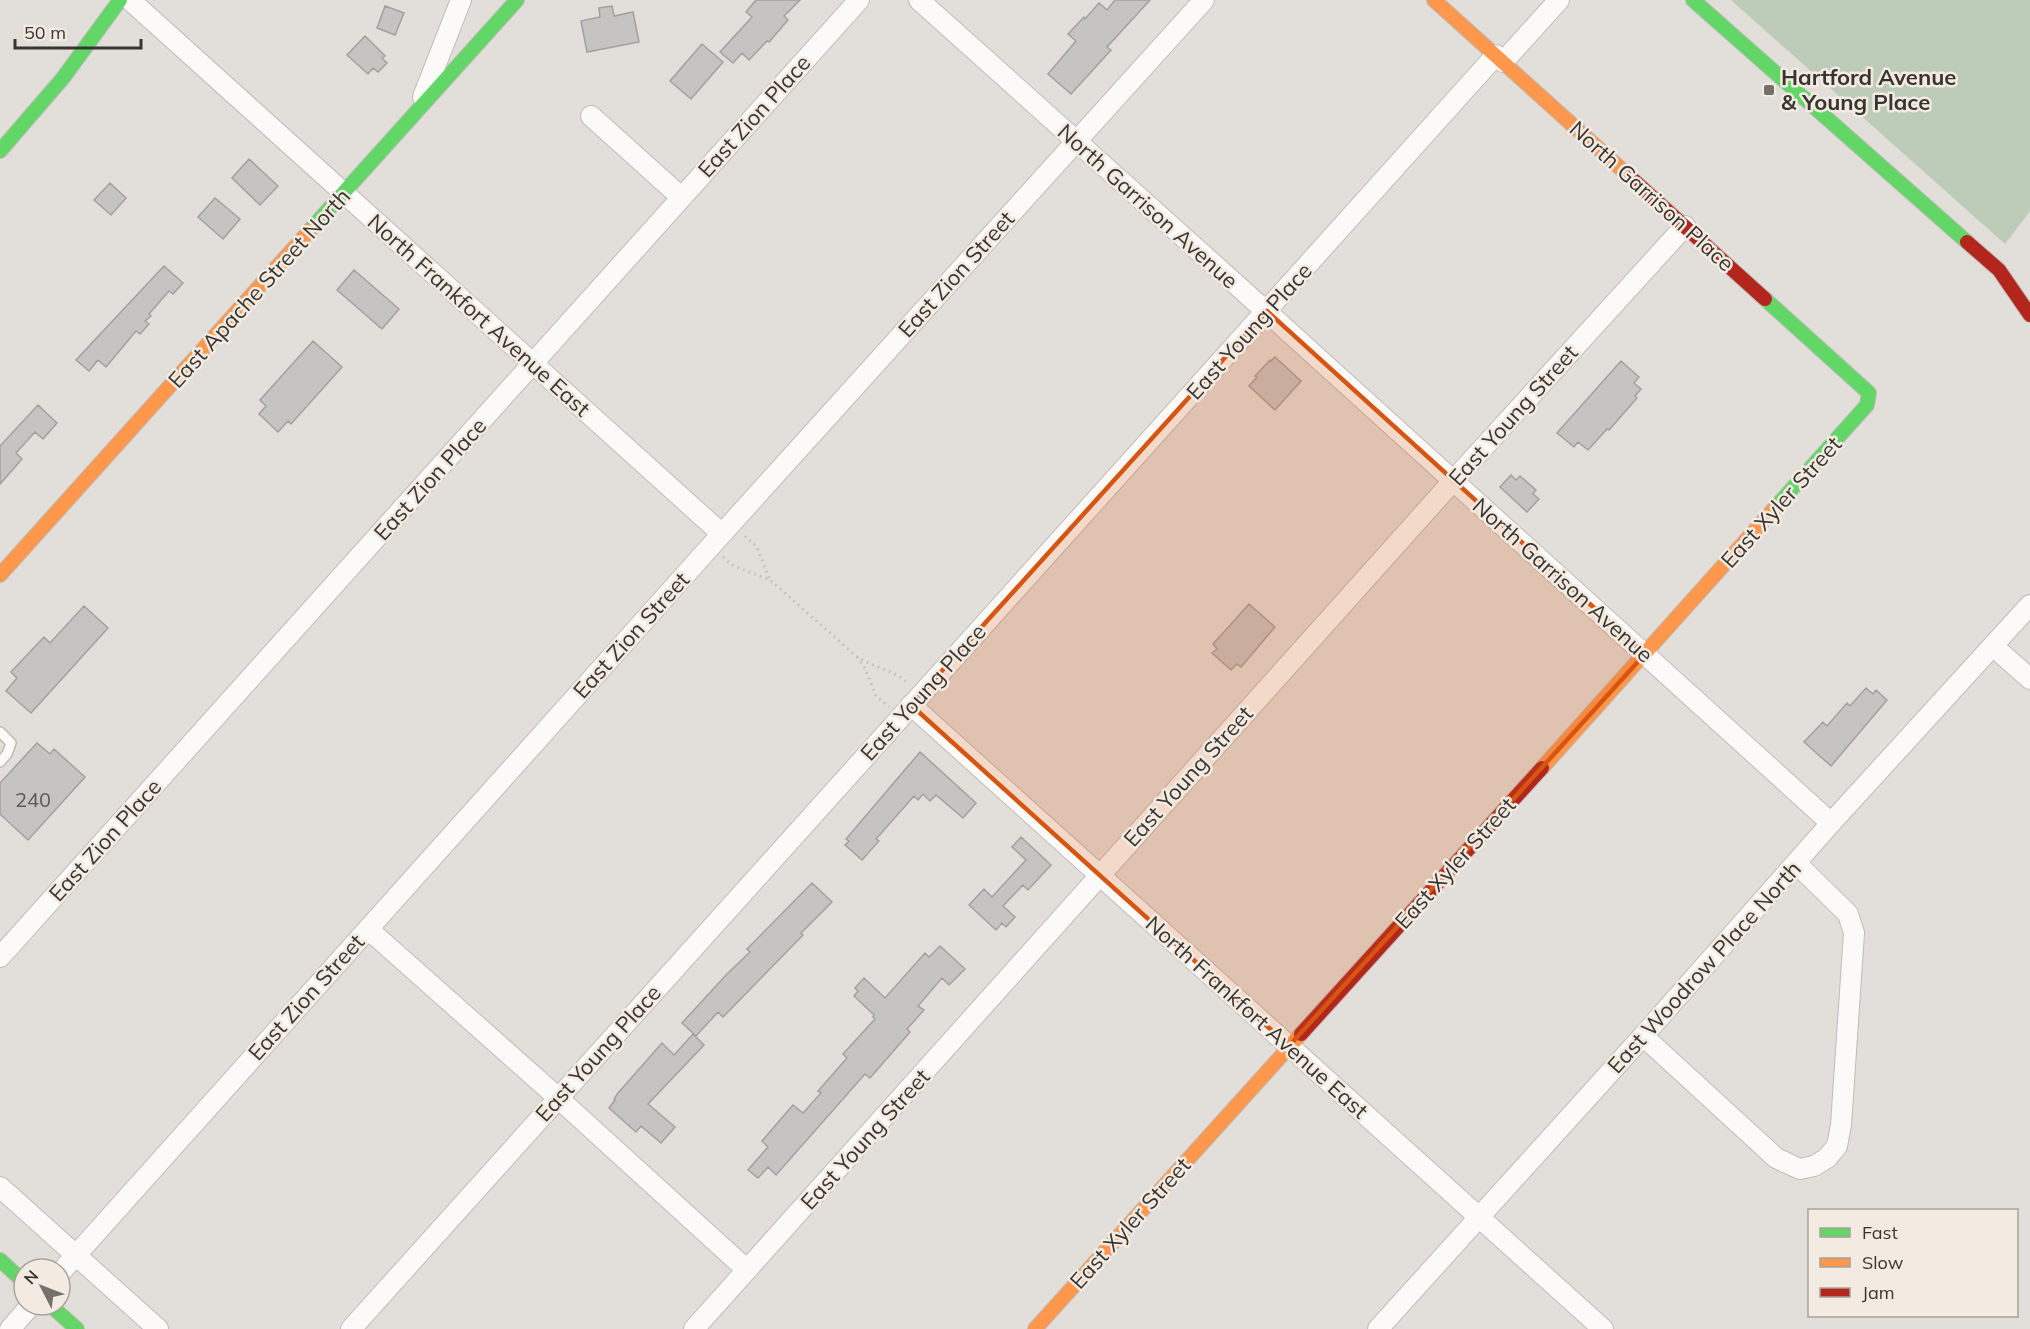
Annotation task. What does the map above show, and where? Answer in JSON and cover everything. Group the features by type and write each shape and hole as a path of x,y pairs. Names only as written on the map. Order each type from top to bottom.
{"street":[{"path":"0,151 72,68 99,34 120,0"},
{"name":"North Frankfort Avenue East","path":"130,0 722,534"},
{"path":"419,108 461,0"},
{"name":"East Apache Street North","path":"0,575 345,192 503,10 518,0"},
{"name":"East Zion Place","path":"0,957 859,0"},
{"name":"North Garrison Avenue","path":"919,0 1267,311 1831,823"},
{"name":"East Zion Street","path":"72,1260 1204,0"},
{"name":"North Garrison Place","path":"1434,0 1869,393"},
{"name":"East Young Place","path":"351,1329 1267,311 1499,58 1559,0"},
{"path":"1693,0 1999,270 2030,315"},
{"path":"591,116 681,197"},
{"name":"East Young Street","path":"694,1329 1453,481 1685,226"},
{"name":"East Xyler Street","path":"1035,1329 1861,413 1867,405 1869,393"},
{"name":"East Woodrow Place North","path":"1378,1329 1831,823 2030,605"},
{"path":"1993,646 2030,679"},
{"name":"North Frankfort Avenue East","path":"911,705 1603,1329"},
{"path":"1642,1036 1776,1158 1800,1169 1814,1166 1827,1158 1837,1146 1841,1125 1854,933 1848,914 1796,863"},
{"path":"368,928 747,1270"},
{"path":"0,1187 158,1329"},
{"path":"0,1260 12,1271"},
{"path":"10,1329 20,1317"},
{"path":"63,1317 76,1329"}],"lane":[{"path":"0,732 10,743 7,754 0,762"}],"path":[{"path":"757,547 771,580"},
{"path":"734,566 771,580 856,656 868,664 901,676"},
{"path":"856,656 864,667 876,696"}],"highlighted area":[{"path":"1267,311 1645,654 1289,1046 911,705"}],"green space":[{"path":"1731,0 2030,0 2030,211 2005,244"}],"building":[{"path":"756,0 800,0 784,16 788,20 769,42 767,41 749,60 742,53 733,63 720,52 752,17 746,12"},
{"path":"1115,0 1150,0 1107,47 1111,50 1071,94 1048,74 1076,41 1068,34 1099,3 1107,10"},
{"path":"385,6 404,13 395,35 377,28"},
{"path":"612,6 614,16 633,12 639,42 587,52 581,21 600,17 599,8"},
{"path":"365,36 385,56 382,58 387,63 378,72 373,68 368,74 347,55"},
{"path":"702,44 723,62 691,99 670,81"},
{"path":"249,159 278,186 260,205 232,178"},
{"path":"110,183 126,198 111,215 94,200"},
{"path":"215,198 240,219 223,239 198,217"},
{"path":"164,266 183,283 173,294 169,291 149,314 151,316 145,321 149,324 140,334 136,331 106,367 98,360 89,371 76,360"},
{"path":"354,270 399,309 382,329 337,290"},
{"path":"313,341 342,367 291,424 288,421 278,432 259,414 266,406 260,400"},
{"path":"1275,357 1301,381 1275,410 1249,386 1257,377 1255,376"},
{"path":"1621,361 1639,377 1634,383 1641,389 1635,396 1637,398 1588,450 1578,442 1574,447 1557,433"},
{"path":"38,405 57,423 43,439 35,432 16,453 22,459 0,484 0,446"},
{"path":"1511,475 1516,480 1520,476 1536,490 1533,494 1539,499 1527,512 1500,487"},
{"path":"1249,604 1275,627 1241,667 1237,664 1231,670 1212,653 1217,649 1213,644"},
{"path":"84,606 108,628 31,713 6,691 17,678 11,672 44,637 50,643"},
{"path":"1866,688 1873,694 1876,690 1887,700 1831,766 1804,742 1823,722 1827,726 1847,703 1850,706"},
{"path":"37,743 50,754 54,749 85,777 28,840 0,814 0,783"},
{"path":"920,752 976,803 963,818 936,795 930,801 923,794 918,800 914,796 876,839 879,841 862,860 845,845 849,841 846,839"},
{"path":"1021,837 1051,865 1028,890 1023,885 1003,906 1015,917 1006,927 1002,923 996,930 969,905 984,889 992,897 1026,860 1012,847"},
{"path":"812,883 832,902 723,1017 718,1012 696,1036 682,1023 750,952 747,949"},
{"path":"940,946 965,969 949,985 942,978 918,1006 924,1010 907,1029 910,1032 870,1078 865,1074 776,1175 768,1167 758,1178 748,1170 768,1147 762,1141 793,1105 803,1113 821,1093 818,1091 847,1058 843,1054 875,1019 874,1015 854,996 858,991 855,988 864,978 885,998 925,953 929,957"},
{"path":"693,1034 704,1045 648,1104 675,1127 661,1143 641,1126 636,1132 609,1108 618,1093 662,1043 674,1055"}],"traffic: fast":[{"path":"0,151 63,78 120,0"},
{"path":"310,230 517,0"},
{"path":"1693,0 1967,242"},
{"path":"1765,299 1869,393 1867,405 1773,510"},
{"path":"0,1260 12,1271"},
{"path":"64,1317 77,1329"}],"traffic: slow":[{"path":"1434,0 1630,177"},
{"path":"0,575 310,230"},
{"path":"1542,768 1773,510"},
{"path":"1035,1329 1301,1034"}],"traffic: jam":[{"path":"1630,177 1765,299"},
{"path":"1967,242 1999,270 2030,315"},
{"path":"1301,1034 1542,768"}],"place":[{"name":"Hartford Avenue & Young Place","path":"1769,90"}]}
